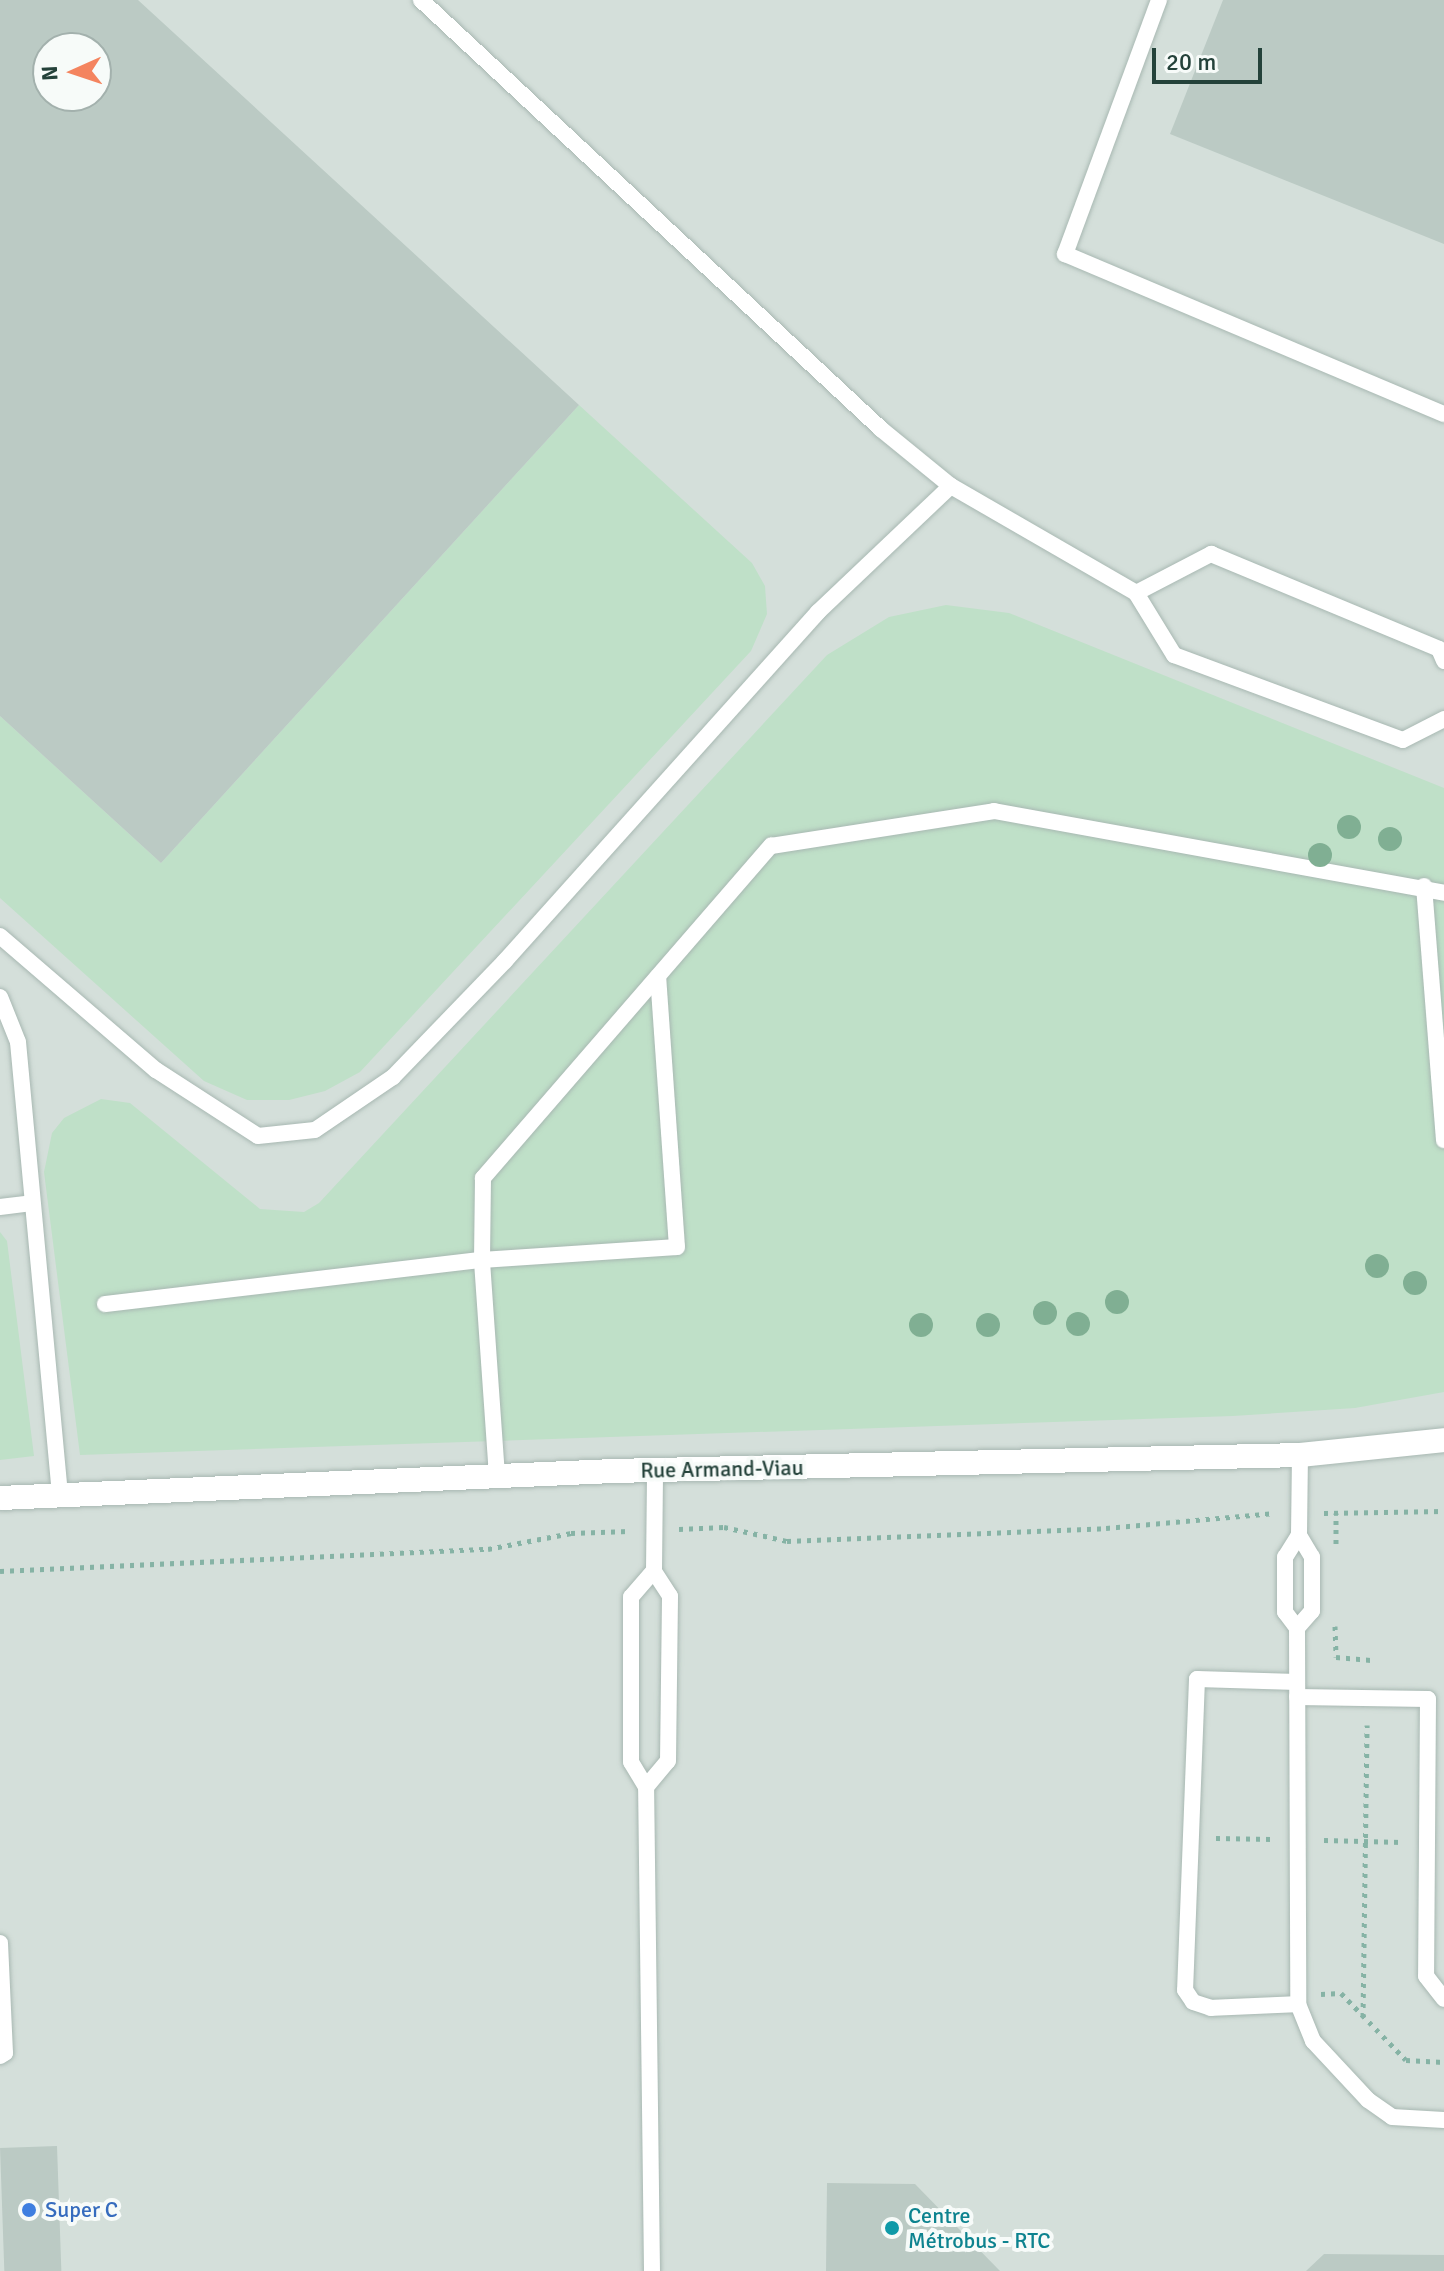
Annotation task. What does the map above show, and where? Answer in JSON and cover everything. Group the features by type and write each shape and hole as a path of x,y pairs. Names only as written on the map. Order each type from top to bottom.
{"street":[{"name":"Rue Armand-Viau","path":"0,1498 655,1470 1300,1455 1444,1440"}],"lane":[{"path":"421,0 881,429 951,486 1136,593 1174,655 1403,740 1444,719"},
{"path":"1159,0 1065,254 1444,414"},
{"path":"0,936 156,1070 258,1136 315,1130 393,1077 505,961 818,612 951,486"},
{"path":"1136,593 1211,554 1439,649 1444,661"},
{"path":"497,1476 482,1260 483,1178 771,846 994,811 1424,886 1444,893"},
{"path":"1424,886 1444,1140"},
{"path":"105,1304 482,1260 677,1247 658,977"},
{"path":"0,997 18,1042 60,1494"},
{"path":"0,1207 32,1203"},
{"path":"1300,1455 1299,1535 1285,1557 1285,1612 1297,1628 1298,2004 1313,2041 1368,2100 1392,2117 1444,2120"},
{"path":"646,1787 668,1761 670,1596 654,1571 655,1470"},
{"path":"1297,1628 1312,1611 1312,1557 1299,1535"},
{"path":"652,2271 646,1787 631,1762 631,1597 654,1571"},
{"path":"1298,2004 1211,2008 1193,2002 1185,1990 1197,1679 1428,1699 1426,1976 1444,1999"},
{"path":"0,1943 5,2053 0,2056"}],"path":[{"path":"719,1528 787,1541 1051,1531 1300,1513 1444,1511"},
{"path":"0,1571 488,1549 588,1533"},
{"path":"1363,2017 1367,1725"},
{"path":"1232,1838 1249,1839"},
{"path":"1353,1841 1377,1842"},
{"path":"1322,1994 1341,1993 1406,2060 1444,2062"}],"shaded area":[{"path":"0,0 1444,0 1444,2271 0,2271"}],"green space":[{"path":"579,405 752,563 765,586 767,614 751,651 360,1072 325,1091 289,1100 247,1100 204,1081 0,898 0,716 161,863"},
{"path":"946,605 1009,613 1444,788 1444,1392 1355,1408 1233,1416 80,1455 44,1172 52,1133 64,1118 101,1099 130,1103 260,1209 304,1212 319,1203 827,655 889,617"},
{"path":"0,1232 7,1241 34,1456 0,1460"}],"building":[{"path":"0,0 138,0 579,405 161,863 0,716"},
{"path":"1223,0 1444,0 1444,244 1170,134"},
{"name":"Super C","path":"57,2146 61,2271 4,2271 0,2148"},
{"name":"Centre Métrobus - RTC","path":"827,2183 915,2184 1000,2271 826,2271"},
{"path":"1324,2254 1444,2255 1444,2271 1306,2271"}],"place":[{"name":"Super C","path":"29,2210"},
{"name":"Centre Métrobus - RTC","path":"892,2228"}]}
